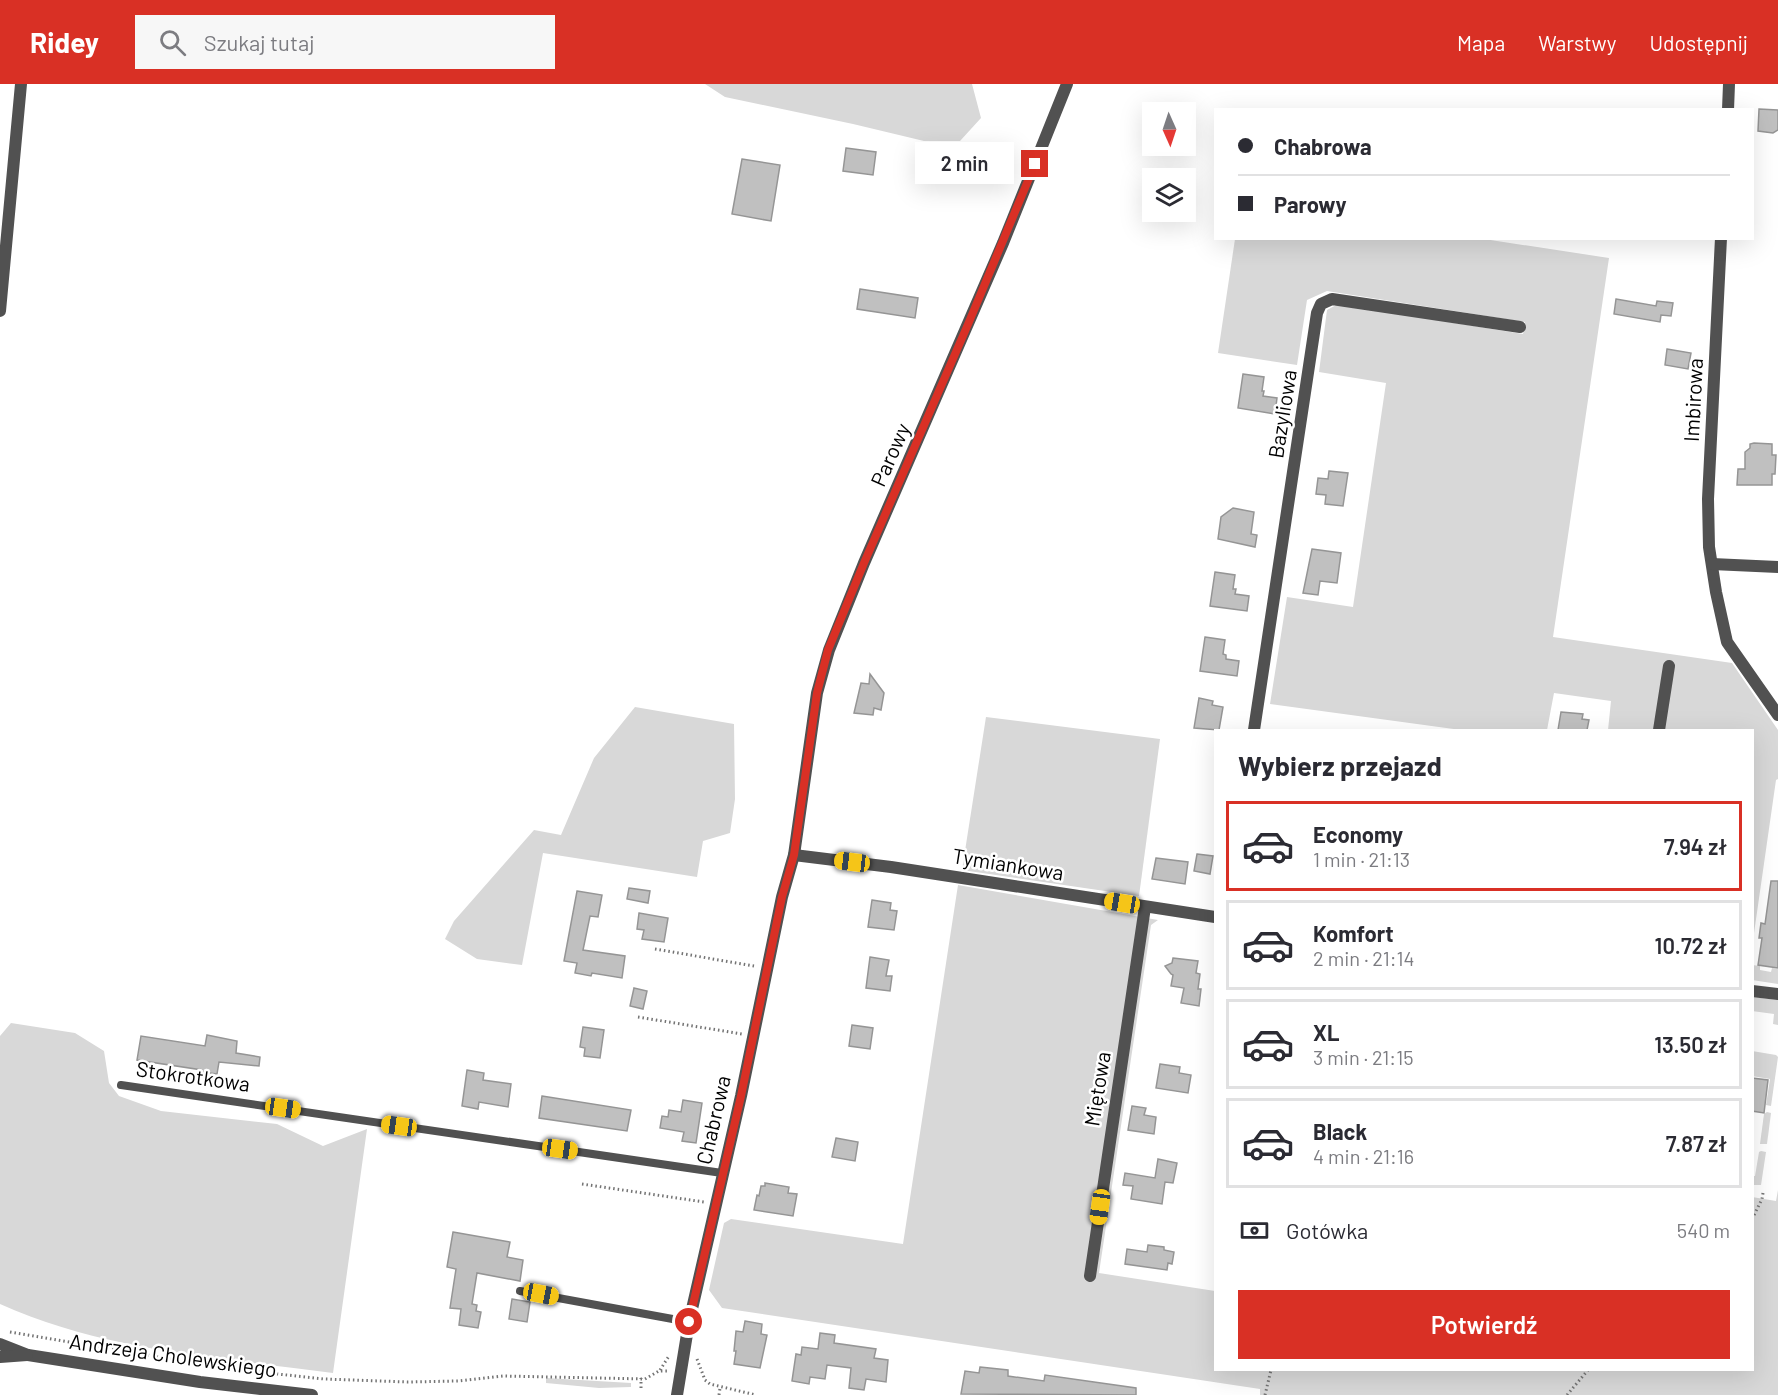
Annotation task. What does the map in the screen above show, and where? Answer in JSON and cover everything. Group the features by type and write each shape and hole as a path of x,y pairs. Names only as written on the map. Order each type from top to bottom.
{"street":[{"path":"0,311 21,84"},
{"name":"Parowy","path":"794,855 817,693 828,650 990,275 1067,84"},
{"path":"1728,108 1730,84"},
{"name":"Imbirowa","path":"1721,240 1708,539 1727,642 1778,715"},
{"name":"Bazyliowa","path":"1254,729 1317,313 1322,304 1332,299 1520,327"},
{"path":"1712,564 1778,567"},
{"path":"1659,729 1669,666"},
{"name":"Tymiankowa","path":"794,855 891,867 1214,917"},
{"name":"Chabrowa","path":"677,1395 689,1322 782,897 794,855"},
{"name":"Miętowa","path":"1090,1276 1145,907"},
{"path":"1754,991 1778,994"},
{"name":"Andrzeja Cholewskiego","path":"0,1344 28,1355 200,1382 312,1395"},
{"name":"Andrzeja Cholewskiego","path":"0,1358 28,1355"}],"lane":[{"name":"Stokrotkowa","path":"121,1085 722,1173"},
{"path":"520,1291 689,1322"}],"path":[{"path":"655,949 768,968"},
{"path":"638,1017 753,1035"},
{"path":"582,1184 715,1204"},
{"path":"1754,1214 1763,1193"},
{"path":"9,1332 231,1369 324,1378 408,1382 458,1381 514,1376 641,1378 659,1371 667,1371"},
{"path":"1265,1395 1271,1371"},
{"path":"1567,1395 1587,1371"},
{"path":"694,1375 703,1376 710,1384 720,1388 756,1395"},
{"path":"641,1378 641,1388"},
{"path":"719,1395 720,1388"}],"shaded area":[{"path":"705,84 972,84 981,118 960,141 924,141 725,97"},
{"path":"1235,240 1491,240 1609,258 1553,637 1732,663 1778,730 1778,779 1776,780 1754,933 1754,729 1608,729 1611,701 1554,693 1547,729 1454,729 1270,704 1287,597 1353,607 1386,383 1319,372 1327,310 1338,304 1523,334 1525,322 1327,291 1307,300 1297,365 1218,353"},
{"path":"635,707 734,724 735,799 730,833 703,841 697,877 543,853 522,965 477,959 445,939 454,921 534,830 561,835 594,758"},
{"path":"986,717 1160,739 1139,896 962,870"},
{"path":"958,885 1158,920 1151,925 1099,1273 1214,1291 1214,1371 1754,1371 1754,1197 1776,1201 1778,1190 1778,1395 1260,1395 1260,1389 722,1308 709,1290 724,1223 731,1219 903,1244"},
{"path":"1754,965 1760,966 1760,970 1771,972 1772,968 1778,969 1778,984 1754,980"},
{"path":"1754,997 1778,1000 1778,1025 1773,1024 1774,1014 1754,1011"},
{"path":"11,1023 75,1033 104,1051 109,1083 119,1096 161,1111 277,1124 323,1146 367,1129 333,1373 206,1357 122,1343 40,1320 0,1304 0,1036"},
{"path":"1754,1051 1778,1057 1771,1106 1766,1105 1770,1079 1754,1076"},
{"path":"1771,1113 1767,1144 1760,1144 1764,1114"},
{"path":"1759,1152 1766,1152 1761,1185 1754,1185 1754,1176"},
{"path":"546,1378 631,1383 631,1387 599,1388 546,1383"}],"building":[{"path":"1759,109 1778,110 1778,130 1773,133 1758,131"},
{"path":"846,148 876,152 873,175 843,171"},
{"path":"742,159 780,165 771,221 732,214"},
{"path":"860,289 918,298 915,318 857,309"},
{"path":"1616,299 1656,306 1657,301 1673,303 1671,316 1661,315 1660,322 1614,314"},
{"path":"1667,349 1691,353 1688,369 1665,365"},
{"path":"1243,374 1264,377 1263,396 1277,398 1275,414 1238,408"},
{"path":"1750,444 1772,444 1772,455 1776,455 1772,485 1737,485 1738,469 1745,469 1745,452 1750,448"},
{"path":"1329,471 1348,473 1343,506 1325,504 1326,495 1316,494 1318,478 1328,479"},
{"path":"1233,508 1254,512 1251,534 1257,535 1255,547 1218,539 1221,517"},
{"path":"1312,549 1341,553 1337,583 1320,581 1318,595 1303,593"},
{"path":"1215,572 1235,575 1233,589 1236,589 1235,594 1249,596 1247,611 1210,606"},
{"path":"1205,637 1225,640 1223,654 1226,655 1226,659 1239,661 1237,676 1200,671"},
{"path":"870,674 884,693 881,710 874,708 873,715 854,713 861,683 869,684"},
{"path":"1199,698 1213,701 1212,705 1223,707 1219,729 1194,728"},
{"path":"1561,712 1583,714 1582,719 1589,720 1587,729 1558,729"},
{"path":"1197,854 1213,856 1210,874 1194,871"},
{"path":"1156,858 1188,862 1185,884 1152,879"},
{"path":"1771,881 1778,881 1778,968 1758,965 1762,938 1759,938 1761,923 1765,924"},
{"path":"629,888 650,891 648,903 627,899"},
{"path":"577,891 602,895 598,917 590,916 583,950 625,956 622,978 575,973 577,963 564,961"},
{"path":"872,900 891,903 890,910 897,911 894,930 868,927"},
{"path":"639,913 668,918 664,942 642,939 644,930 637,929"},
{"path":"870,957 889,960 886,976 892,976 890,991 866,988"},
{"path":"1173,958 1198,961 1196,973 1200,974 1198,989 1201,989 1199,1006 1181,1003 1184,988 1171,986 1173,975 1165,966 1172,963"},
{"path":"634,988 647,991 643,1009 630,1006"},
{"path":"852,1025 873,1028 870,1049 849,1046"},
{"path":"583,1027 604,1030 600,1058 584,1056 585,1048 580,1047"},
{"path":"207,1035 237,1041 236,1053 260,1057 259,1066 219,1062 217,1074 137,1060 141,1036 205,1046"},
{"path":"1160,1064 1180,1067 1179,1073 1191,1075 1188,1093 1156,1088"},
{"path":"467,1070 484,1073 483,1080 511,1084 508,1107 479,1102 478,1109 462,1106"},
{"path":"1754,1078 1768,1080 1764,1113 1754,1111"},
{"path":"542,1096 631,1110 627,1131 539,1118"},
{"path":"683,1100 702,1103 696,1143 682,1141 684,1132 660,1128 662,1116 668,1117 669,1110 681,1112"},
{"path":"1132,1106 1146,1108 1144,1115 1156,1117 1154,1134 1128,1130"},
{"path":"836,1138 858,1142 855,1161 832,1157"},
{"path":"1158,1159 1177,1163 1173,1183 1165,1182 1162,1204 1131,1199 1133,1186 1123,1185 1125,1173 1155,1178"},
{"path":"765,1183 789,1187 788,1193 797,1194 793,1216 754,1210 757,1195 759,1196 761,1186 765,1186"},
{"path":"453,1232 510,1242 507,1257 523,1260 520,1281 477,1273 472,1304 477,1305 476,1311 481,1312 478,1328 459,1325 461,1309 450,1308 456,1269 447,1267"},
{"path":"1148,1245 1164,1247 1164,1250 1174,1252 1172,1264 1168,1263 1167,1270 1125,1264 1127,1249 1147,1252"},
{"path":"512,1299 530,1302 527,1322 509,1319"},
{"path":"745,1321 762,1324 761,1334 767,1335 760,1368 734,1364 736,1331 743,1332"},
{"path":"820,1333 835,1335 834,1343 876,1349 874,1358 888,1360 886,1382 866,1379 864,1390 849,1388 851,1368 827,1365 825,1379 810,1377 809,1384 792,1381 796,1354 801,1355 802,1347 818,1349"},
{"path":"980,1367 1008,1370 1008,1376 1044,1381 1045,1375 1136,1388 1136,1395 961,1394 965,1371 979,1373"}],"route":[{"path":"689,1322 741,1096 782,897 794,855 817,693 828,650 936,402 1035,164"}]}
